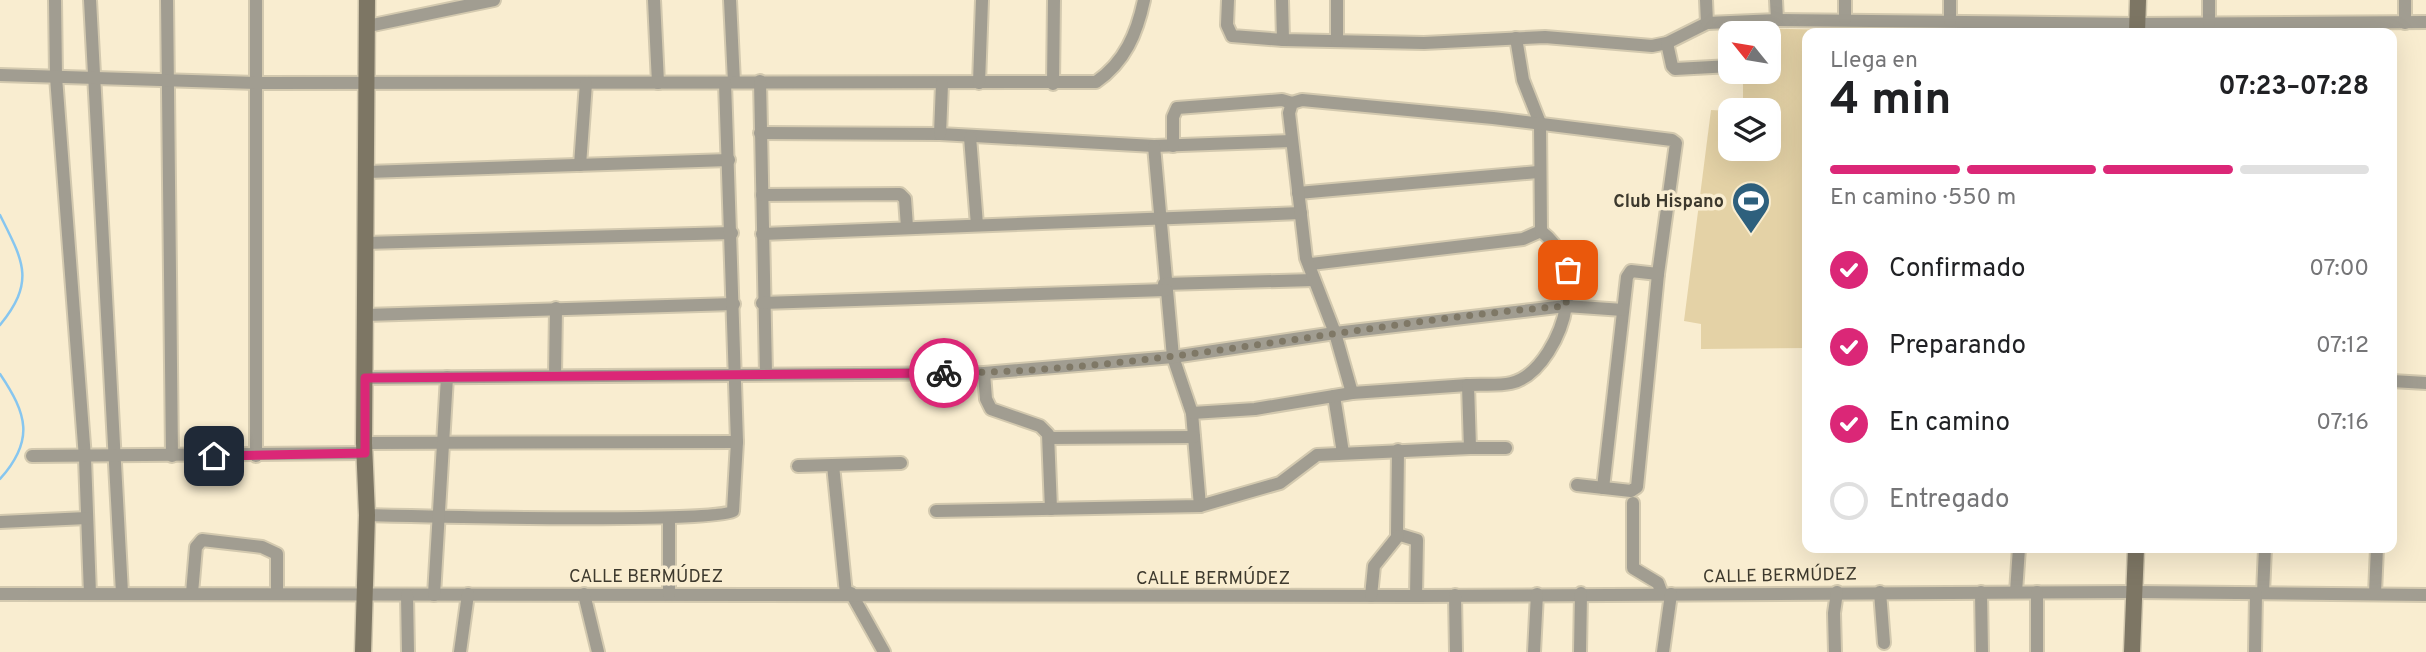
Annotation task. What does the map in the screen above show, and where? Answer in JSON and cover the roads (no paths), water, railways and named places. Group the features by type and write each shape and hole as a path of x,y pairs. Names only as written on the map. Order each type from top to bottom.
{"street":[{"path":"55,0 56,77 86,457 90,594"},
{"path":"90,0 121,593"},
{"path":"167,0 172,456"},
{"path":"256,0 256,456"},
{"path":"363,652 367,515 365,243 368,0"},
{"path":"368,26 494,0"},
{"path":"654,0 657,83"},
{"path":"367,515 669,518 723,516 733,511 737,442 729,160 730,0"},
{"path":"979,83 982,0"},
{"path":"1053,84 1054,0"},
{"path":"0,75 257,83 1096,82 1108,74 1131,43 1144,0"},
{"path":"1228,0 1227,25 1232,36 1283,40 1424,43 1545,37 1652,46 1667,43 1707,23 1718,24"},
{"path":"1282,0 1283,40"},
{"path":"1337,0 1337,41"},
{"path":"1706,0 1707,23"},
{"path":"1776,0 1777,20"},
{"path":"1845,0 1845,19"},
{"path":"1950,0 1950,21"},
{"path":"2137,28 2138,0"},
{"path":"2205,26 2209,0"},
{"path":"2396,26 2405,0"},
{"path":"1771,21 1950,21 2019,28"},
{"path":"2160,28 2396,26 2426,22"},
{"path":"1192,413 1255,410 1352,393 1510,384 1522,379 1559,333 1566,306 1568,270 1553,243 1541,230 1539,123 1522,80 1516,38"},
{"path":"1667,43 1675,69 1718,67"},
{"path":"760,81 762,303 766,374"},
{"path":"580,165 586,83"},
{"path":"940,134 942,83"},
{"path":"1173,146 1172,117 1177,108 1282,100 1539,123 1675,141 1658,274 1637,487 1631,491 1577,485"},
{"path":"1292,103 1289,113 1306,258 1311,264 1314,281 1335,333 1352,393"},
{"path":"760,133 940,134 1154,146 1292,141"},
{"path":"971,137 977,225"},
{"path":"1154,146 1172,357 1192,413 1200,506"},
{"path":"366,172 729,160"},
{"path":"1298,193 1538,173"},
{"path":"762,195 900,194 905,198 907,227"},
{"path":"762,233 1301,213"},
{"path":"1311,264 1523,239 1541,230"},
{"path":"365,243 732,233"},
{"path":"1603,488 1628,274 1631,271 1658,274"},
{"path":"762,303 1314,281"},
{"path":"365,315 734,304"},
{"path":"365,378 984,373 1172,357 1335,333 1566,306 1623,310"},
{"path":"555,376 556,308"},
{"path":"984,373 985,398 992,409 1040,426 1049,438 1051,509"},
{"path":"434,595 447,377"},
{"path":"2397,381 2426,383"},
{"path":"1468,385 1470,448"},
{"path":"1334,396 1343,453"},
{"path":"1049,438 1194,437"},
{"path":"32,456 256,456 444,445 737,442"},
{"path":"936,511 1200,506 1280,483 1317,455 1506,448"},
{"path":"1371,596 1374,566 1398,536 1398,450"},
{"path":"798,466 901,463"},
{"path":"834,465 849,593 884,652"},
{"path":"1633,503 1633,568 1658,583 1667,594 1662,652"},
{"path":"0,522 87,518"},
{"path":"668,594 669,518"},
{"path":"1398,536 1417,540 1416,596"},
{"path":"192,593 196,547 202,540 262,547 277,554 277,594"},
{"path":"2016,592 2019,553"},
{"path":"2132,652 2136,553"},
{"path":"2255,652 2264,553"},
{"path":"2375,593 2376,553"},
{"path":"1835,652 1834,613 1837,592"},
{"path":"1880,592 1884,643"},
{"path":"2037,592 2037,652"},
{"name":"CALLE BERMÚDEZ","path":"0,594 849,593 1416,596 2135,592 2426,595"},
{"path":"1580,652 1581,593"},
{"path":"1981,593 1982,652"},
{"path":"460,652 468,594"},
{"path":"584,594 598,652"},
{"path":"1534,652 1537,594"},
{"path":"407,595 408,652"},
{"path":"1455,595 1456,652"}],"waterway":[{"path":"0,215 15,245 22,271 18,296 0,325"},
{"path":"0,374 16,402 23,427 19,452 0,479"}],"place":[{"name":"Club Hispano","path":"1751,235"}]}
